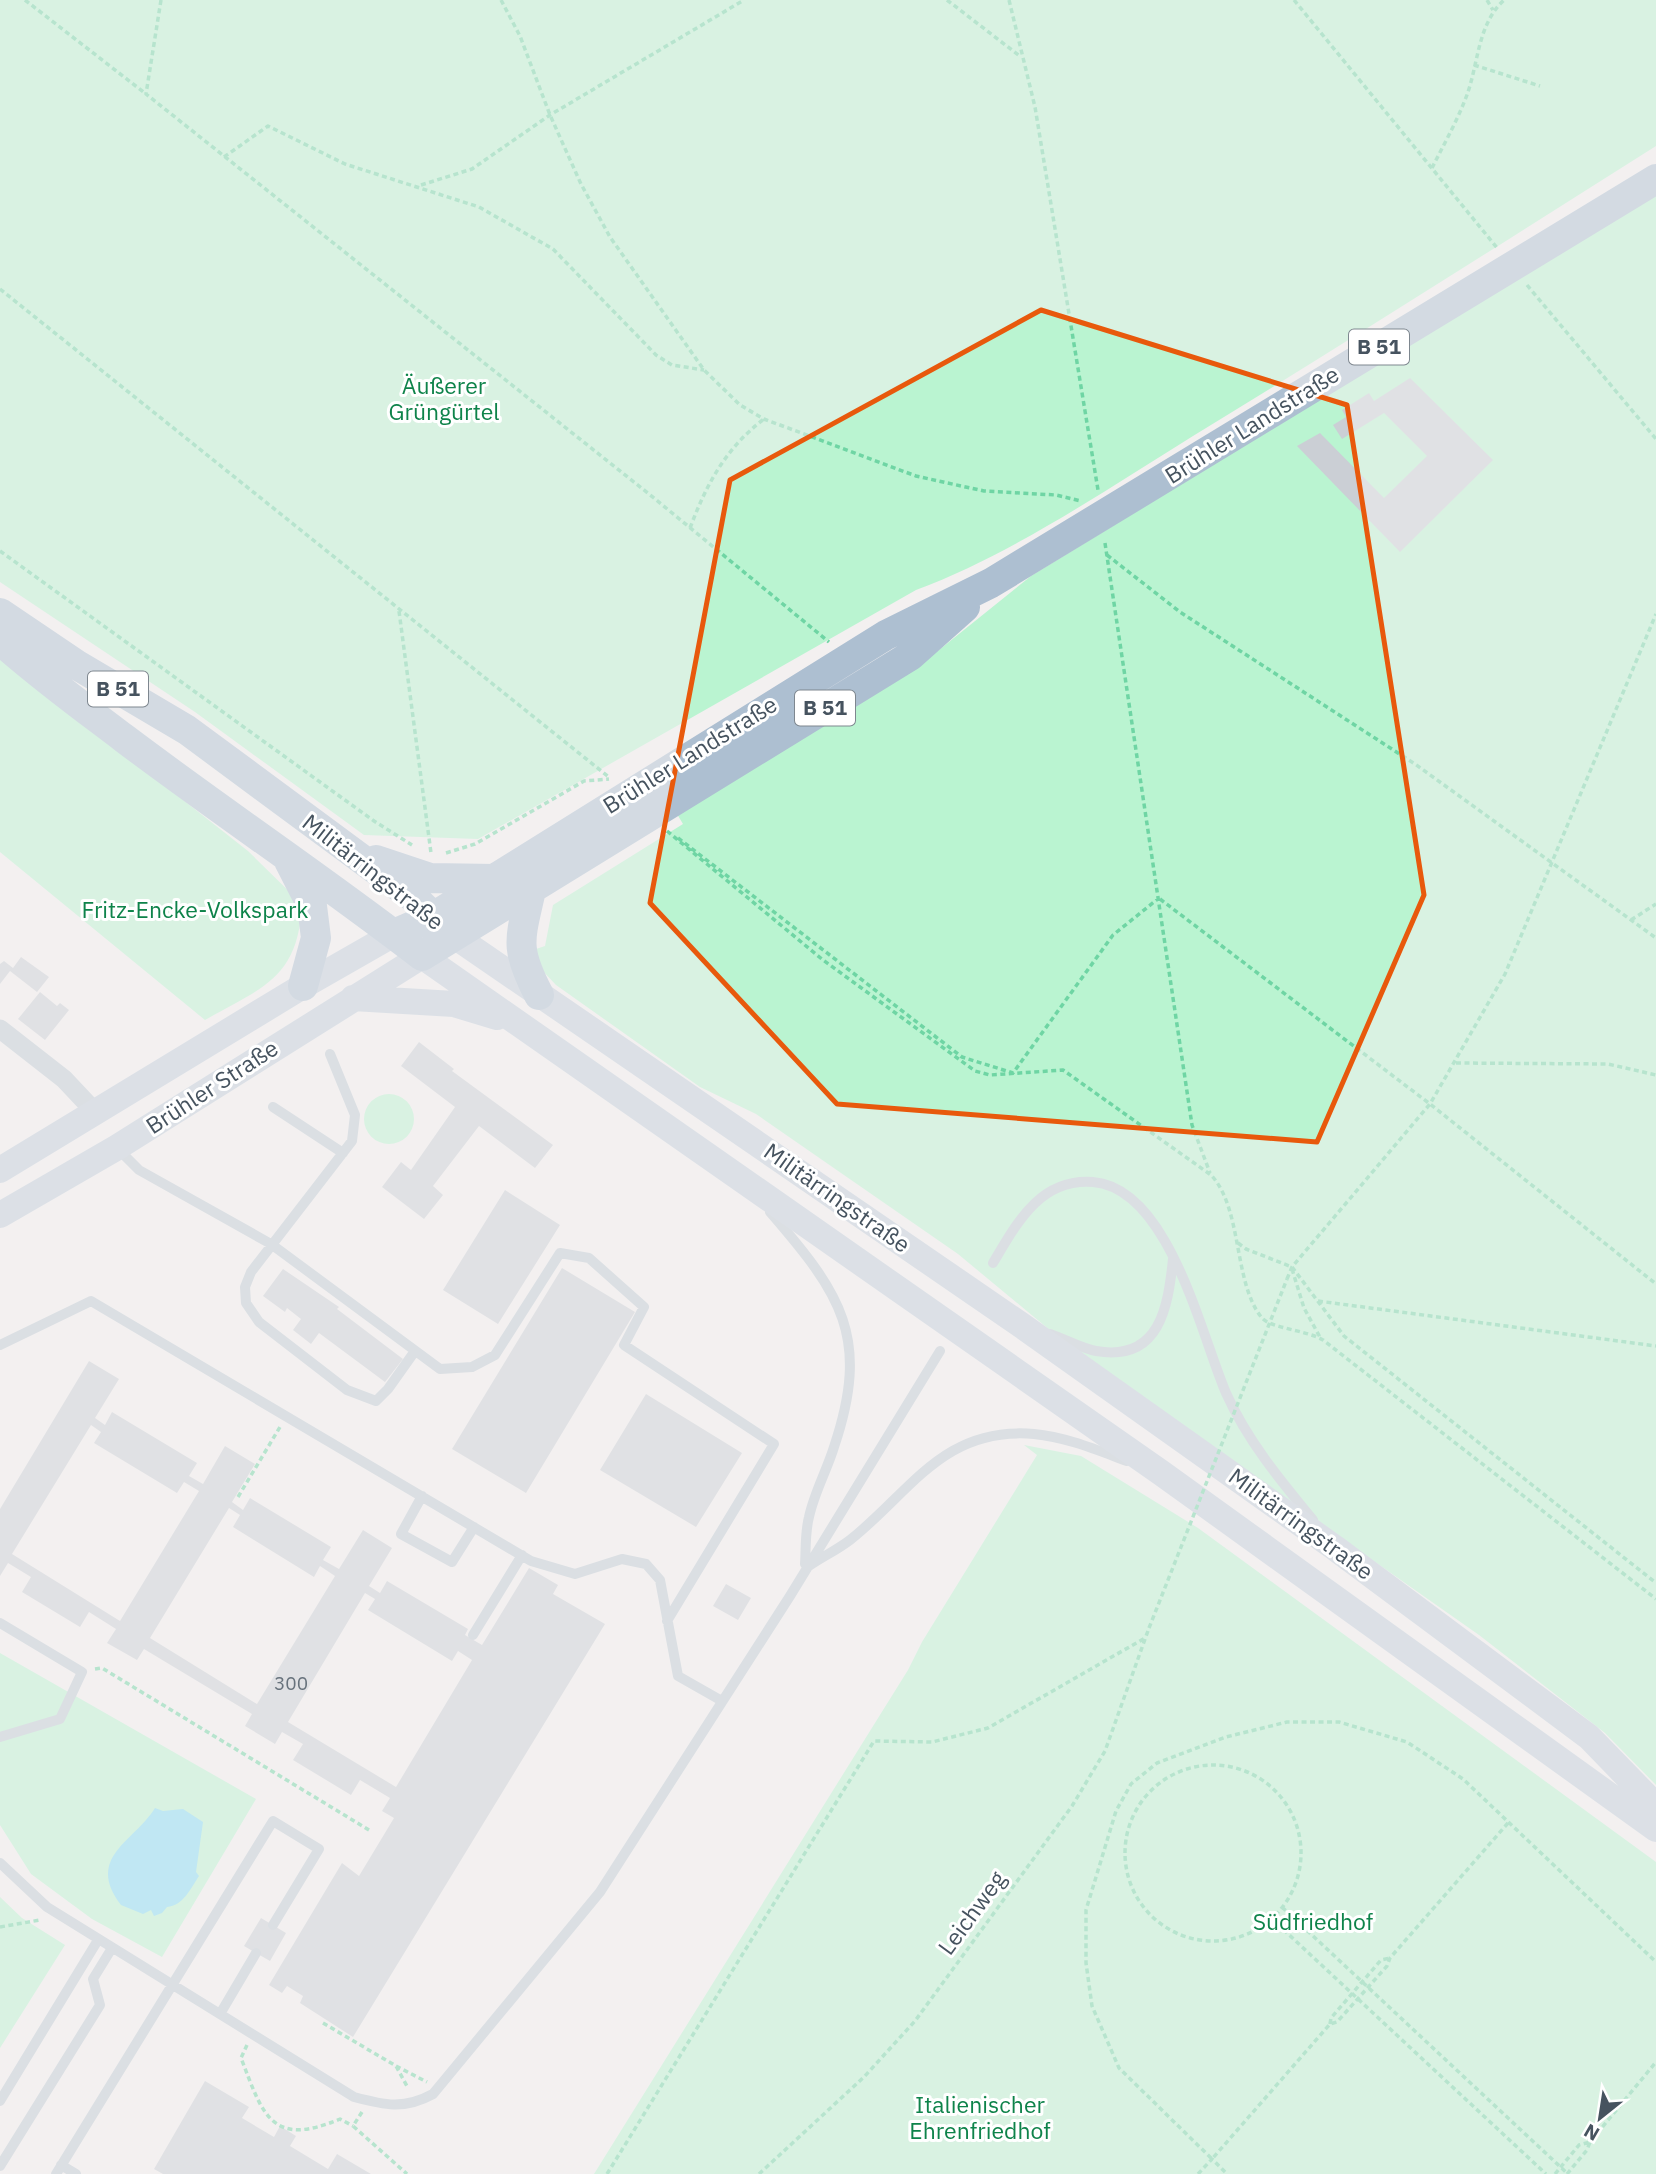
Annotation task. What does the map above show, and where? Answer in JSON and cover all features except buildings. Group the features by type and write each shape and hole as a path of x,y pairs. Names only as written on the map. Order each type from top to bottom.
{"main road":[{"name":"Brühler Landstraße","path":"394,934 443,926 531,890 910,656 991,583 1096,510 1513,266 1656,179"},
{"name":"Brühler Landstraße","path":"422,956 443,926 495,879 886,635 991,583"},
{"name":"Militärringstraße","path":"0,613 77,665 187,730 413,897 443,926 539,995 1021,1325 1335,1548 1589,1737 1656,1806"},
{"name":"Militärringstraße","path":"0,640 42,677 422,956 1160,1472 1656,1829"},
{"name":"B 51","path":"350,851 430,878 495,879"},
{"name":"B 51","path":"288,858 312,906 316,938 303,986"},
{"path":"531,890 521,936 522,962 539,995"},
{"name":"Brühler Straße","path":"0,1170 303,986 394,934"},
{"name":"Brühler Straße","path":"3,1209 116,1148 422,956"},
{"path":"353,998 454,1004 519,1023"},
{"path":"96,1113 116,1148"}],"street":[{"path":"0,1029 64,1079 96,1113"}],"lane":[{"path":"330,1054 355,1115 352,1141 251,1272 245,1287 246,1303 259,1322 347,1390 376,1401 388,1390 415,1351"},
{"path":"273,1107 343,1153"},
{"path":"116,1148 139,1170 271,1244 440,1369 472,1367 495,1355 560,1252 589,1258 644,1307 624,1345 774,1444 667,1621"},
{"path":"993,1263 1033,1203 1051,1188 1077,1181 1101,1182 1126,1195 1147,1214 1173,1258 1227,1393 1260,1454 1335,1548"},
{"path":"747,1185 813,1262 845,1321 852,1360 848,1395 835,1445 808,1517 805,1568"},
{"path":"1021,1325 1095,1351 1120,1352 1142,1345 1158,1328 1167,1309 1173,1258"},
{"path":"0,1345 91,1301 522,1555 559,1572 575,1574 622,1559 646,1564 660,1580 677,1675 722,1701"},
{"path":"0,1863 51,1909 354,2097 391,2107 417,2103 438,2088 600,1892 940,1351"},
{"path":"805,1568 850,1540 921,1471 944,1454 980,1440 1006,1434 1033,1434 1080,1444 1160,1472"},
{"path":"422,1496 401,1534 452,1562 474,1527"},
{"path":"473,1635 522,1555"},
{"path":"0,1623 82,1672 60,1719 0,1737"},
{"path":"76,2174 58,2169 273,1821 319,1849 273,1925"},
{"path":"0,2101 98,1940"},
{"path":"0,2166 100,2005 93,1979 112,1948"},
{"path":"220,2014 256,1953"}],"path":[{"path":"25,0 690,528 831,644"},
{"path":"146,94 161,0"},
{"path":"501,0 520,36 550,115 610,237 704,370 740,405 764,419 916,477 984,491 1056,495 1096,510"},
{"path":"419,186 472,169 550,115 744,0"},
{"path":"947,0 1023,58"},
{"path":"1009,0 1035,107 1192,1125 1211,1175 1227,1199 1247,1281 1263,1319 1276,1326 1308,1332 1323,1340 1656,1599"},
{"path":"1294,0 1656,439"},
{"path":"1487,0 1493,10"},
{"path":"1432,169 1466,98 1493,10 1504,0"},
{"path":"1475,65 1541,86"},
{"path":"224,157 268,126 345,164 479,207 553,249 656,355 672,365 704,370"},
{"path":"0,289 611,779 584,781 475,844 432,857 373,821 0,551"},
{"path":"690,528 722,458 743,435 764,419"},
{"path":"1106,554 1180,612 1415,764 1550,865 1656,938"},
{"path":"398,608 432,857"},
{"name":"Leichweg","path":"759,2174 864,2077 915,2021 1072,1806 1105,1751 1145,1638 1292,1267 1430,1104 1505,974 1656,614"},
{"path":"1013,1073 962,1058 694,848 664,829 823,960 961,1063 990,1075 1063,1070 1211,1175"},
{"path":"1013,1073 1112,935 1159,898"},
{"path":"1159,898 1430,1104 1656,1284"},
{"path":"1631,921 1656,904"},
{"path":"1455,1063 1608,1064 1656,1075"},
{"path":"1236,1241 1246,1249 1292,1267 1344,1336 1656,1583"},
{"path":"1292,1267 1304,1308 1323,1340"},
{"path":"1318,1301 1656,1346"},
{"path":"238,1497 287,1416"},
{"path":"607,2174 874,1741 932,1742 988,1728 1145,1638"},
{"path":"82,1672 102,1668 369,1830"},
{"path":"1227,2174 1141,2093 1119,2068 1092,2006 1086,1963 1086,1910 1116,1811 1131,1784 1157,1763 1226,1737 1287,1722 1339,1722 1407,1742 1462,1780 1656,1962"},
{"path":"1203,1764 1226,1766 1255,1776 1275,1790 1293,1816 1303,1842 1295,1885 1282,1907 1271,1918 1240,1937 1223,1940 1199,1940 1178,1935 1154,1920 1138,1903 1124,1865 1128,1824 1149,1791 1182,1770 1203,1764"},
{"path":"1330,2024 1337,2022 1368,1988 1390,1958 1508,1823"},
{"path":"1282,1907 1567,2174 1587,2150 1590,2141 1656,2062"},
{"path":"0,1927 41,1920 51,1909"},
{"path":"1271,1918 1546,2174"},
{"path":"1198,2174 1330,2024 1331,2018 1381,1960 1390,1958"},
{"path":"323,2023 438,2088"},
{"path":"253,2034 241,2058 262,2112 288,2129 311,2131 340,2119 353,2126 407,2174"},
{"path":"396,2066 417,2103"},
{"path":"353,2126 369,2101"},
{"path":"1555,2174 1580,2145 1590,2141"}],"highlighted area":[{"path":"1041,310 1347,405 1424,895 1317,1142 837,1104 650,903 730,480"}],"green space":[{"name":"Äußerer Grüngürtel","path":"0,0 1656,0 1656,146 1058,520 988,558 916,590 478,839 364,835 195,712 0,582"},
{"path":"1656,193 1656,1785 1605,1733 1479,1635 1075,1351 958,1254 756,1114 700,1087 556,985 540,968 533,950 545,946 553,905 683,824 677,814 939,650 1031,576"},
{"name":"Fritz-Encke-Volkspark","path":"0,656 248,851 302,904 293,949 274,978 244,999 205,1020 0,852"},
{"path":"389,1094 406,1102 414,1119 406,1136 389,1144 372,1136 364,1119 372,1102"},
{"name":"Südfriedhof","path":"1024,1445 1081,1456 1198,1528 1656,1862 1656,2174 594,2174 908,1670 922,1642 1037,1455"},
{"path":"0,1653 256,1799 162,1957 92,1919 31,1874 0,1825"},
{"path":"0,1897 22,1918 65,1945 0,2048"}],"water":[{"path":"155,1808 163,1811 183,1809 203,1822 196,1872 199,1876 182,1900 154,1916 151,1910 143,1914 121,1905 111,1888 108,1874 110,1862 117,1851"}],"park label":[{"name":"Italienischer Ehrenfriedhof","path":"980,2118"}]}
